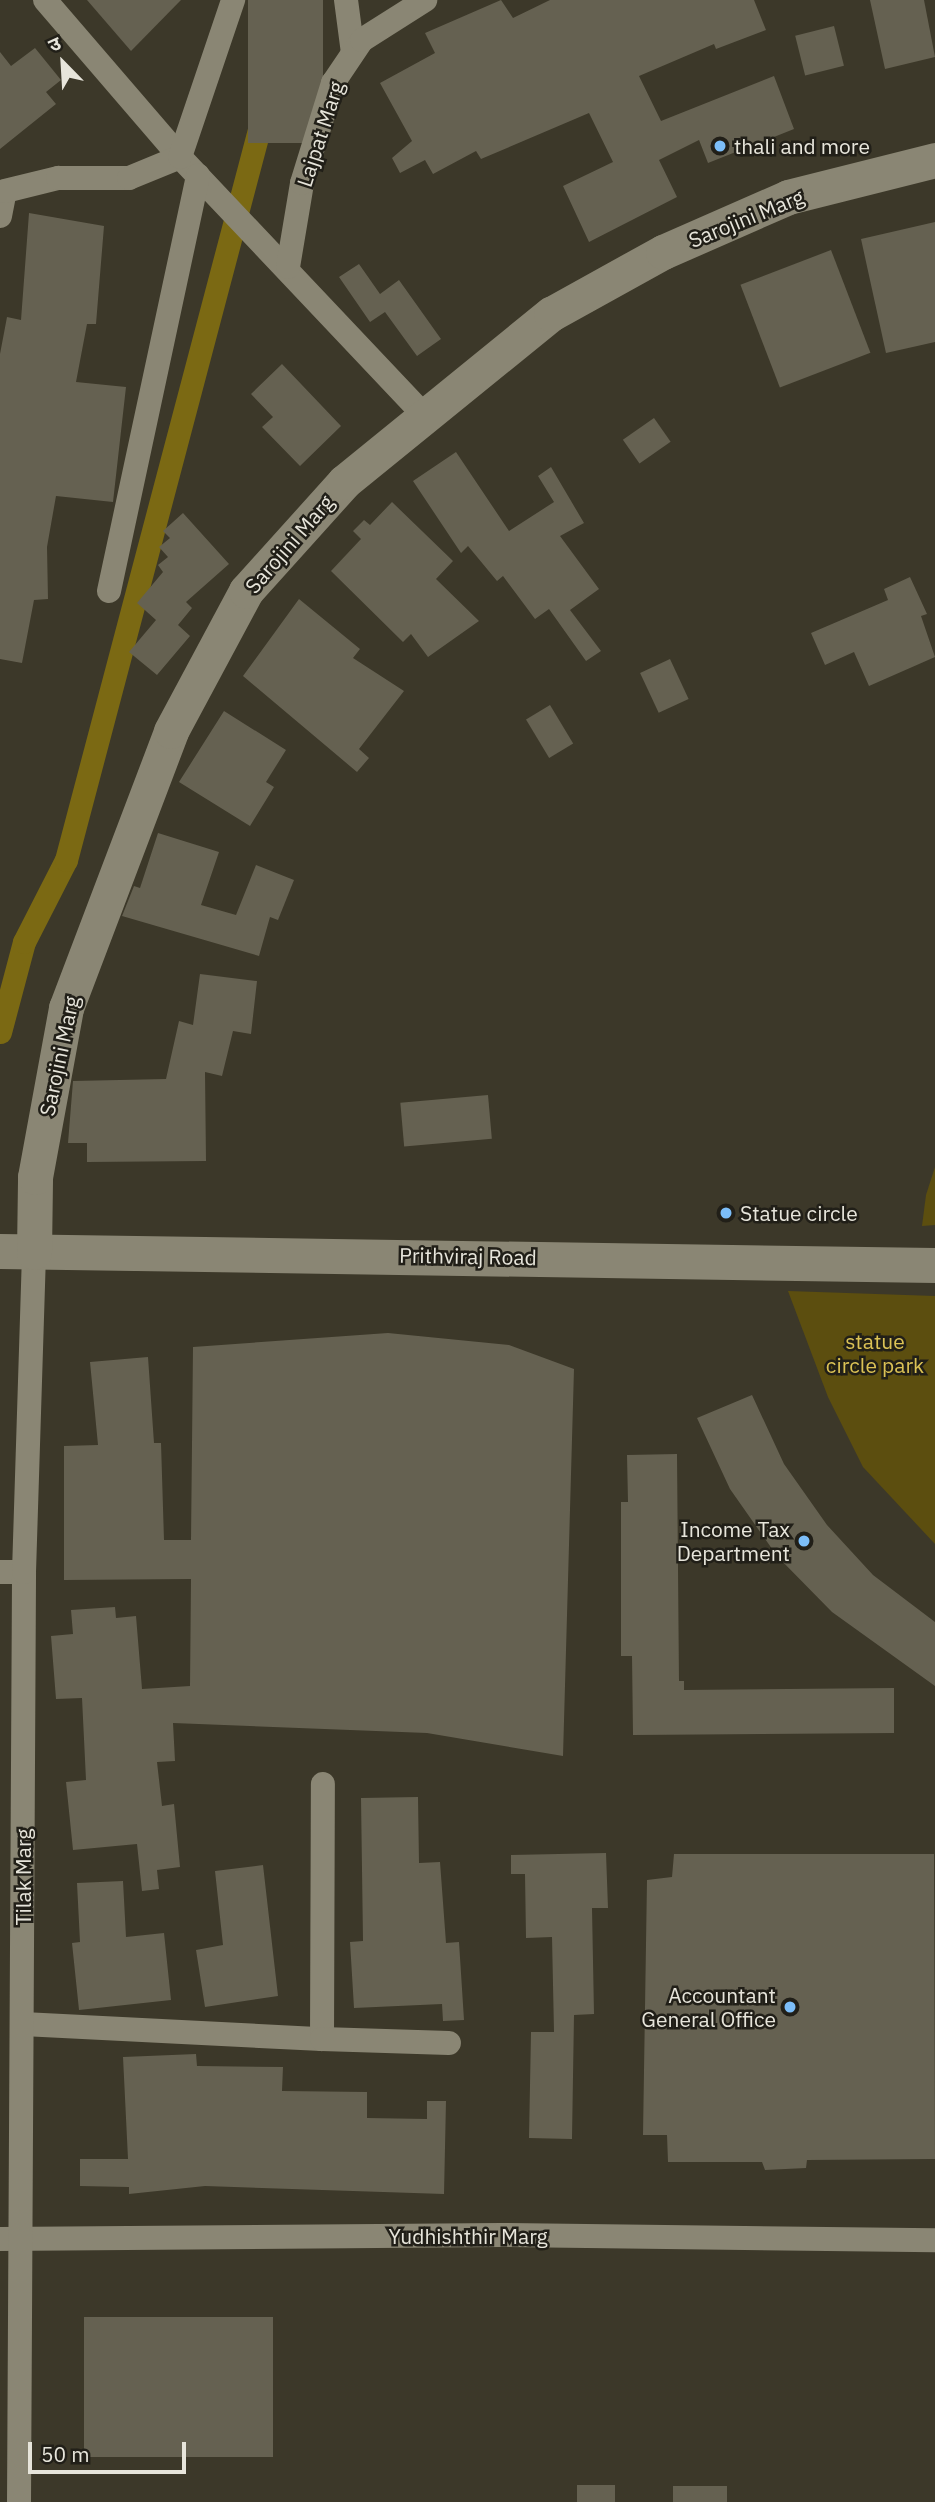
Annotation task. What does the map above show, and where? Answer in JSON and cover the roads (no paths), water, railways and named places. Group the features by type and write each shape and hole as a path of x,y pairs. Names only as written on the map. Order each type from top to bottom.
{"street":[{"path":"45,0 189,166 424,415"},
{"path":"109,591 189,166 233,0"},
{"path":"346,0 353,53"},
{"name":"Lajpat Marg","path":"282,264 302,183 333,83 362,40 425,0"},
{"name":"Sarojini Marg","path":"23,1247 66,1008 171,731 246,591 344,482 551,314 663,252 788,197 935,160"},
{"path":"0,216 5,191 58,178 129,178 189,166"},
{"name":"Prithviraj Road","path":"0,1239 23,1247 935,1265"},
{"name":"Prithviraj Road","path":"23,1247 935,1241"},
{"name":"Tilak Marg","path":"19,2502 11,2239 23,2024 12,1572 23,1247"},
{"path":"321,2039 323,1784"},
{"path":"23,2024 449,2043"},
{"name":"Yudhishthir Marg","path":"11,2239 501,2235 935,2240"}],"waterway":[{"path":"0,1032 24,942 66,860 262,118"}],"place":[{"name":"thali and more","path":"720,146"},
{"name":"Statue circle","path":"726,1213"},
{"name":"Income Tax Department","path":"804,1541"},
{"name":"Accountant General Office","path":"790,2007"}],"park label":[{"name":"statue circle park","path":"875,1353"}]}
